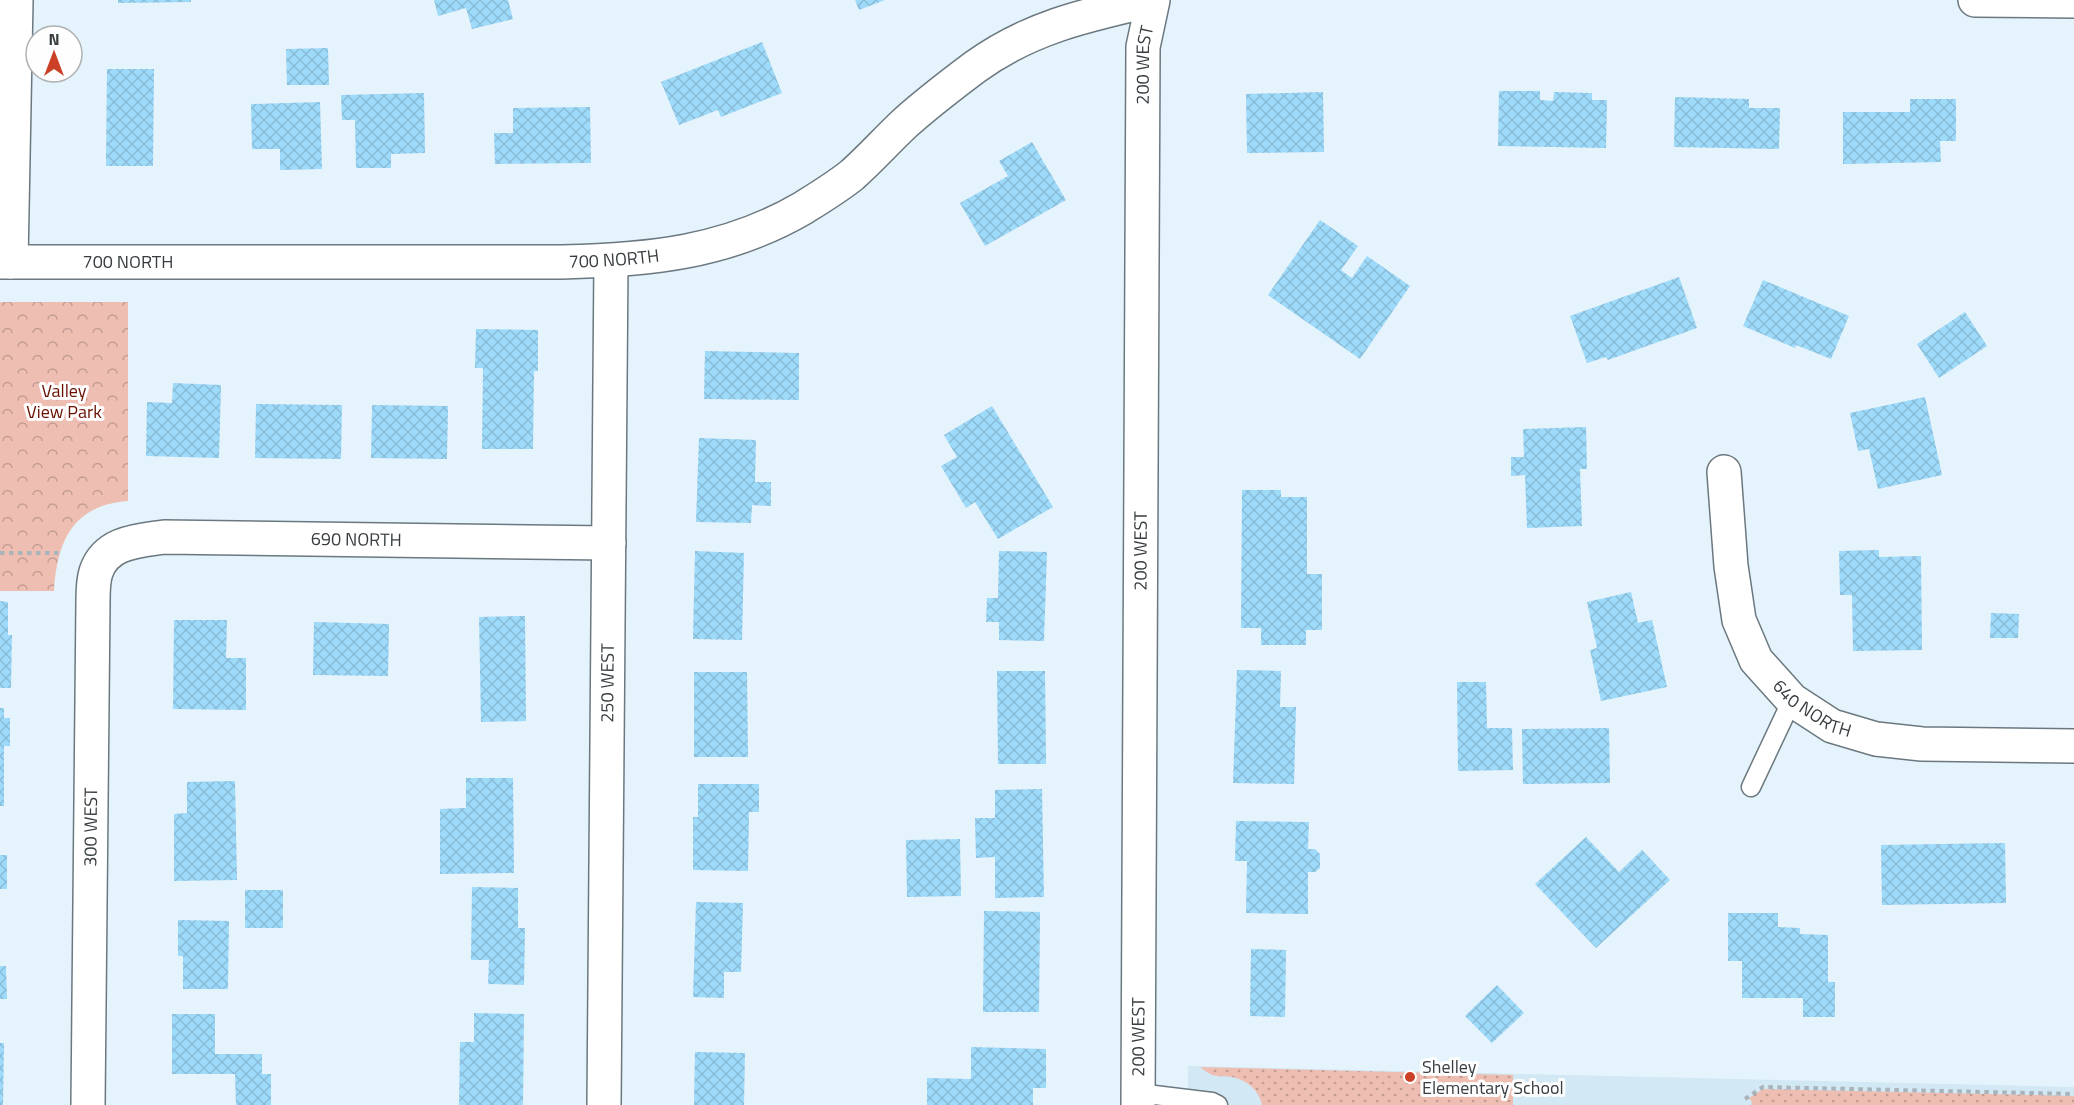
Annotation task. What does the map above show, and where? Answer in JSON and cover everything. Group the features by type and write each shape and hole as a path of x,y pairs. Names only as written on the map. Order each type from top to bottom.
{"street":[{"path":"5,262 16,0"},
{"name":"700 NORTH","path":"5,262 611,261 664,257 691,251 728,241 770,225 802,208 850,176 906,123 976,66 1024,38 1066,20 1152,0"},
{"name":"200 WEST","path":"1138,1099 1143,47 1152,0"},
{"path":"1975,0 2074,1"},
{"name":"250 WEST","path":"604,1105 611,261"},
{"name":"640 NORTH","path":"1724,472 1731,566 1739,620 1756,660 1792,700 1832,726 1876,739 1922,744 2074,746"},
{"name":"690 NORTH","path":"106,554 129,542 164,537 609,543"},
{"name":"300 WEST","path":"88,1105 93,601 95,573 106,554"}],"lane":[{"path":"1751,787 1792,700"},
{"path":"1138,1099 1212,1102 1218,1105"}],"path":[{"path":"0,553 63,553"},
{"path":"1745,1100 1763,1087 2074,1094"}],"shaded area":[{"name":"Shelley Elementary School","path":"1188,1066 2074,1087 2074,1105 1188,1105"}],"green space":[{"name":"Valley View Park","path":"0,302 128,302 128,501 109,504 81,518 64,542 59,556 54,591 0,591"},
{"path":"1200,1067 1513,1075 1513,1105 1262,1105 1255,1090 1247,1083 1232,1077 1212,1075"},
{"path":"1763,1089 2074,1096 2074,1105 1751,1105 1749,1098"}],"building":[{"path":"118,0 191,0 191,2 118,3"},
{"path":"434,0 508,0 513,19 472,29 466,8 438,16"},
{"path":"855,0 885,0 859,10"},
{"path":"762,42 782,93 721,117 718,110 679,125 661,82"},
{"path":"328,48 329,85 287,85 286,49"},
{"path":"107,69 154,69 153,166 106,166"},
{"path":"1499,91 1540,91 1540,100 1553,101 1554,92 1592,93 1592,100 1607,100 1606,148 1498,146"},
{"path":"1323,92 1324,152 1247,153 1246,94"},
{"path":"424,93 425,153 391,154 391,168 356,168 355,120 342,120 341,95"},
{"path":"1675,97 1749,99 1749,108 1780,108 1779,149 1674,147"},
{"path":"1910,99 1956,99 1956,141 1940,141 1941,162 1843,164 1843,112 1910,112"},
{"path":"320,102 322,169 280,170 280,149 252,149 251,104"},
{"path":"590,107 591,163 495,164 494,133 513,133 513,108"},
{"path":"1032,142 1066,200 985,246 960,203 1008,176 999,161"},
{"path":"1320,220 1358,246 1341,270 1352,278 1367,256 1410,286 1360,359 1268,295"},
{"path":"1679,277 1697,328 1608,360 1606,357 1587,363 1570,316"},
{"path":"1763,280 1849,316 1831,359 1796,345 1795,348 1743,326"},
{"path":"1965,312 1987,346 1939,378 1917,344"},
{"path":"476,329 538,330 538,371 534,371 533,449 482,449 483,368 475,368"},
{"path":"705,351 799,353 799,400 704,399"},
{"path":"173,383 221,385 219,458 146,456 147,402 172,403"},
{"path":"1925,397 1942,475 1878,489 1869,449 1858,451 1850,413"},
{"path":"256,404 342,405 341,459 255,458"},
{"path":"372,405 448,406 447,459 371,458"},
{"path":"992,406 1053,507 998,539 975,502 966,508 941,466 957,457 944,435"},
{"path":"1586,427 1587,469 1580,469 1582,526 1527,528 1525,475 1511,476 1511,457 1524,457 1523,429"},
{"path":"699,438 756,440 755,482 771,482 771,506 752,505 751,523 696,522"},
{"path":"1242,490 1281,490 1281,497 1307,497 1307,574 1322,574 1322,630 1306,630 1306,645 1261,645 1261,628 1241,628"},
{"path":"1879,550 1879,557 1921,556 1922,650 1853,651 1852,595 1840,595 1839,551"},
{"path":"695,551 744,553 742,640 693,639"},
{"path":"999,551 1047,552 1044,641 999,640 999,622 986,622 987,598 998,598"},
{"path":"1631,592 1638,623 1652,620 1667,687 1601,701 1590,650 1597,648 1587,602"},
{"path":"0,601 8,602 8,635 12,635 11,688 0,688"},
{"path":"1991,613 2019,614 2018,638 1990,638"},
{"path":"525,616 526,721 481,722 479,617"},
{"path":"174,620 227,620 226,658 246,658 246,710 173,709"},
{"path":"314,622 389,624 388,676 313,675"},
{"path":"1237,670 1281,671 1280,707 1296,707 1294,784 1233,783"},
{"path":"997,671 1045,671 1046,764 998,764"},
{"path":"694,672 747,672 748,757 694,757"},
{"path":"1457,682 1486,682 1487,728 1512,728 1513,770 1458,771"},
{"path":"0,708 4,708 4,718 10,718 10,746 4,746 4,806 0,806"},
{"path":"1609,728 1610,783 1523,784 1522,729"},
{"path":"466,778 513,778 514,873 440,874 440,809 466,808"},
{"path":"235,781 237,880 174,881 174,814 187,813 187,782"},
{"path":"698,784 759,784 759,812 749,812 748,871 693,870 693,817 698,817"},
{"path":"1042,789 1044,897 995,898 995,857 976,858 975,818 995,818 995,790"},
{"path":"1236,821 1309,822 1308,849 1315,849 1320,854 1320,868 1315,872 1308,872 1308,914 1246,913 1247,861 1235,861"},
{"path":"1586,837 1619,872 1642,850 1670,880 1596,948 1535,884"},
{"path":"960,839 961,896 907,897 906,840"},
{"path":"2005,843 2006,903 1882,905 1881,845"},
{"path":"0,855 7,855 7,889 0,889"},
{"path":"472,887 518,888 518,928 525,928 524,985 488,984 489,960 471,960"},
{"path":"245,890 283,890 283,928 245,928"},
{"path":"696,902 743,903 741,972 724,972 724,998 693,997"},
{"path":"984,911 1040,912 1039,1012 983,1012"},
{"path":"1728,913 1778,913 1778,927 1800,928 1800,934 1828,935 1828,982 1835,982 1835,1017 1803,1017 1803,998 1742,998 1742,961 1728,961"},
{"path":"178,920 229,921 228,989 183,989 183,956 178,956"},
{"path":"1251,949 1286,950 1285,1017 1250,1016"},
{"path":"0,966 6,966 7,999 0,999"},
{"path":"1497,985 1524,1013 1492,1043 1465,1016"},
{"path":"474,1013 524,1014 523,1105 459,1105 460,1042 474,1042"},
{"path":"172,1014 215,1014 215,1054 262,1054 262,1074 271,1074 271,1105 236,1105 235,1074 172,1074"},
{"path":"0,1043 4,1043 3,1105 0,1105"},
{"path":"971,1047 1046,1049 1046,1088 1033,1088 1033,1105 927,1105 927,1078 971,1079"},
{"path":"695,1052 745,1053 744,1105 694,1105"}],"place":[{"name":"Shelley Elementary School","path":"1410,1077"}]}
